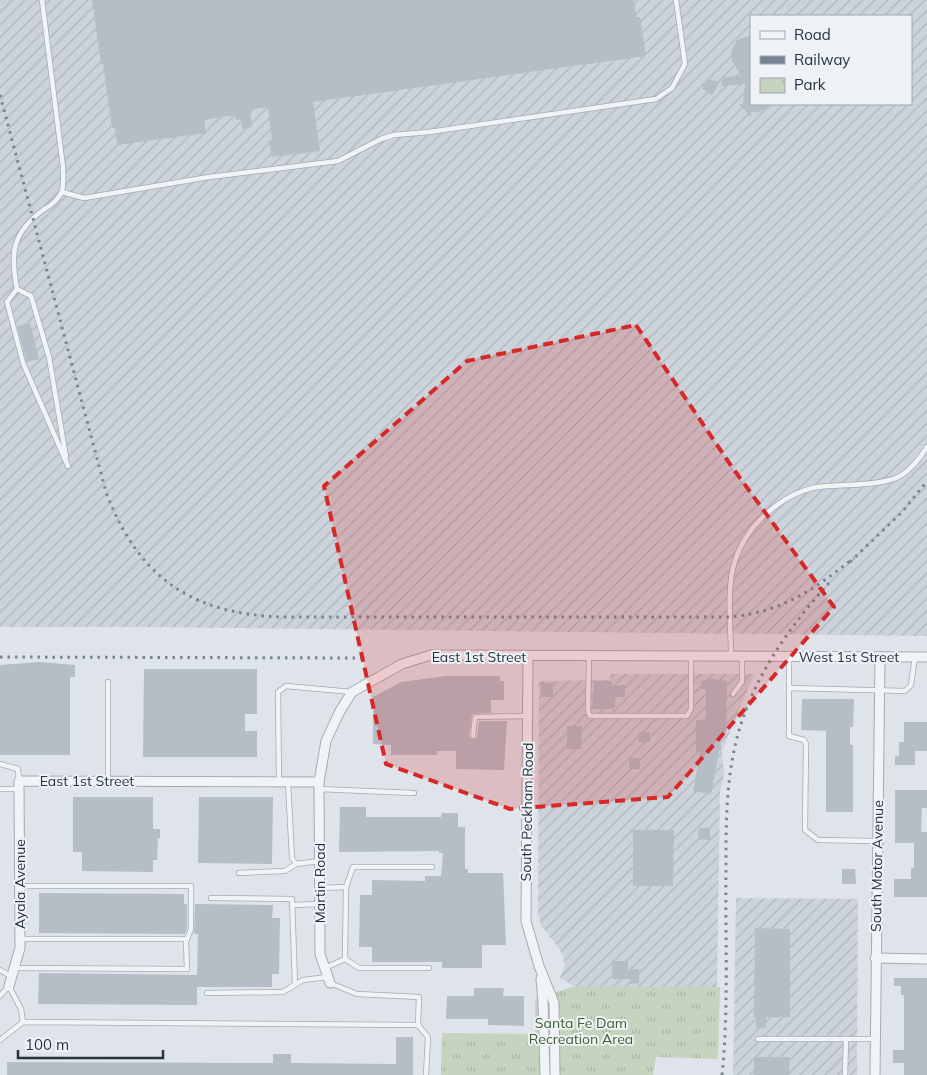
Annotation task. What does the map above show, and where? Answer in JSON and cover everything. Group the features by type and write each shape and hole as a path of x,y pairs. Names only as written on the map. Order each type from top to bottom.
{"street":[{"name":"East 1st Street","path":"19,785 108,781 284,782 319,786 326,741 340,711 352,692 402,664 431,655 772,657"},
{"name":"South Peckham Road","path":"528,656 526,921 539,966"},
{"name":"West 1st Street","path":"772,657 927,657"},
{"name":"South Motor Avenue","path":"875,1075 880,657"},
{"name":"Ayala Avenue","path":"11,982 20,948 19,785"},
{"name":"Martin Road","path":"319,786 320,954 329,980"},
{"path":"875,958 927,959"},
{"path":"539,966 544,1002 545,1075"},
{"path":"539,966 554,1004 555,1075"}],"lane":[{"path":"18,289 7,302 23,363 68,466 49,357 31,296 18,289 14,270 14,246 21,231 33,218 52,204 62,192 63,167 42,0"},
{"path":"62,192 84,198 209,177 338,161 380,139 394,135 429,132 656,98 672,88 685,64 676,0"},
{"path":"731,657 730,596 734,561 754,524 784,499 823,486 862,484 898,477 921,456 927,447"},
{"path":"589,656 588,711 590,716 687,716 691,709 692,657"},
{"path":"733,694 742,682 742,657"},
{"path":"788,657 789,736 804,740 806,744 805,830 818,840 877,841"},
{"path":"789,688 905,691 910,688 915,657"},
{"path":"108,682 108,781"},
{"path":"296,864 292,858 284,782 278,692 286,686 352,692"},
{"path":"473,736 475,717 528,716"},
{"path":"0,764 18,768 19,785 0,789"},
{"path":"319,786 414,793"},
{"path":"239,873 285,871 296,864 320,861"},
{"path":"345,959 346,887 353,867 432,867"},
{"path":"14,968 187,969 187,939 191,929 191,886 20,886"},
{"path":"320,888 346,887"},
{"path":"211,898 292,899 295,984"},
{"path":"292,905 320,904"},
{"path":"20,939 187,939"},
{"path":"325,968 345,959"},
{"path":"345,959 359,968 429,968"},
{"path":"0,970 11,982 21,1009 23,1022"},
{"path":"207,992 283,992 303,980 329,980 356,994 419,996 418,1025 428,1037 426,1075"},
{"path":"0,996 11,982"},
{"path":"0,1040 23,1022 418,1025"},
{"path":"758,1039 875,1039"},
{"path":"845,1075 846,1040"}],"highlighted area":[{"path":"636,325 732,467 834,607 668,797 510,809 386,764 324,486 467,361"}],"shaded area":[{"path":"0,0 927,0 927,636 0,627"},
{"path":"611,674 754,674 722,751 724,775 720,792 717,987 576,987 560,978 565,965 563,957 559,948 542,927 538,914 539,681 610,680"},
{"path":"736,898 858,899 857,1075 733,1075"}],"green space":[{"name":"Santa Fe Dam Recreation Area","path":"572,987 720,987 718,1059 656,1057 653,1075 441,1075 442,1033 535,1034 535,999"}],"building":[{"path":"92,0 634,0 636,17 640,17 646,56 313,102 320,151 272,157 269,140 272,140 268,107 250,110 252,127 242,129 241,119 236,120 235,115 204,120 206,133 117,145 115,128 112,128"},
{"path":"750,35 750,105 770,105 759,112 751,112 751,117 739,104 743,104 745,84 722,86 721,78 741,75 732,61 731,51 737,40"},
{"path":"707,79 720,82 712,95 703,89 703,84"},
{"path":"30,323 39,359 27,362 17,326"},
{"path":"39,662 75,665 75,677 70,677 70,755 0,755 0,665"},
{"path":"144,669 257,669 257,714 245,714 245,731 257,731 257,757 143,757"},
{"path":"446,676 500,676 500,681 504,681 504,700 491,700 491,713 472,714 469,736 472,740 477,738 479,721 507,721 504,770 456,769 456,751 437,751 437,755 391,755 391,745 373,744 373,697 401,682"},
{"path":"712,679 727,681 726,734 721,734 721,751 719,751 711,794 693,791 700,752 696,752 696,720 706,720 706,689 701,689 701,681"},
{"path":"594,681 612,681 612,686 625,685 625,697 615,697 615,707 612,709 592,709"},
{"path":"541,683 553,683 553,697 541,697"},
{"path":"802,699 854,699 853,727 850,727 850,745 853,745 853,812 826,812 826,731 801,730"},
{"path":"904,722 927,722 927,751 915,751 915,765 895,765 895,756 899,756 899,742 904,742"},
{"path":"567,726 582,726 581,749 567,749"},
{"path":"639,732 650,732 650,742 639,742"},
{"path":"629,758 640,758 640,769 629,769"},
{"path":"895,790 927,790 927,808 922,808 921,832 927,832 927,897 894,897 894,879 911,879 911,868 914,868 914,843 895,843"},
{"path":"73,797 153,797 153,829 160,829 160,838 158,838 157,860 153,860 153,872 82,871 82,852 73,852"},
{"path":"199,797 273,797 272,864 198,863"},
{"path":"340,807 366,807 366,817 441,817 442,813 458,813 458,827 465,827 465,869 468,869 468,873 503,873 506,945 482,945 482,968 442,968 442,962 372,962 372,947 359,947 360,895 372,895 372,880 425,881 425,876 441,876 443,853 439,853 439,851 339,852"},
{"path":"699,828 710,828 710,840 698,839"},
{"path":"633,830 674,830 673,886 633,886"},
{"path":"842,869 855,869 856,884 842,884"},
{"path":"39,893 184,894 184,904 187,904 187,928 185,934 39,933"},
{"path":"195,904 273,905 272,918 280,918 279,974 272,974 272,987 197,987 197,1005 38,1004 39,973 197,975 198,934 194,934"},
{"path":"755,928 790,929 790,1017 766,1017 766,1028 756,1028 756,1017 754,1017"},
{"path":"612,961 628,961 628,970 639,969 639,983 630,984 630,979 612,979"},
{"path":"894,978 927,978 927,1075 904,1075 904,1063 893,1063 893,1050 904,1050 904,995 901,995 901,986 894,986"},
{"path":"474,988 504,988 503,996 524,996 524,1026 488,1025 488,1019 446,1019 447,996 474,996"},
{"path":"396,1037 413,1037 413,1075 7,1075 7,1062 273,1063 273,1054 291,1054 291,1063 396,1064"},
{"path":"754,1057 790,1057 789,1075 754,1075"}],"railway":[{"path":"0,95 106,492 119,522 134,547 152,568 172,585 195,599 221,608 250,614 282,617 731,617 767,610 797,597 825,580 854,558"},
{"path":"850,562 903,511 927,481"},
{"path":"722,1075 726,997 727,818 733,754 744,716 762,675 786,636 829,583"},
{"path":"0,657 365,658"}]}
